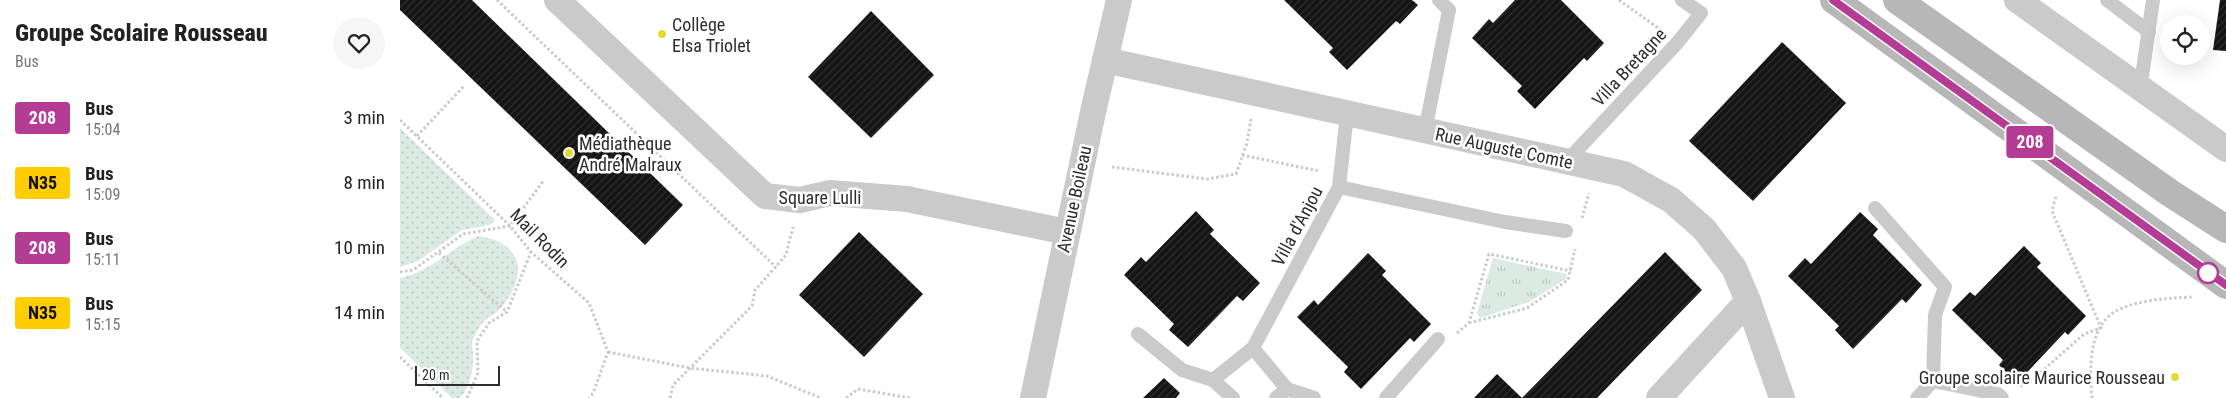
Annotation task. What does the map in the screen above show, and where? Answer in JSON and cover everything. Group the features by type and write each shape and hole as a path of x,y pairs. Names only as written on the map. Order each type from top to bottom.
{"main road":[{"path":"1834,0 2226,285"},
{"path":"1897,0 2162,188 2226,229"}],"street":[{"name":"Square Lulli","path":"557,0 765,196 800,200 830,193 907,200 1067,232"},
{"name":"Avenue Boileau","path":"1033,398 1067,232 1119,0"},
{"path":"2017,0 2140,90 2226,149"},
{"name":"Rue Auguste Comte","path":"1105,60 1624,174 1671,200 1704,229 1734,268 1748,301 1782,398"},
{"path":"1659,398 1748,301"}],"lane":[{"path":"1425,131 1449,10 1439,0"},
{"name":"Villa Bretagne","path":"1567,162 1678,42 1701,14 1682,0"},
{"path":"2107,0 2149,32"},
{"path":"2140,90 2153,0"},
{"name":"Villa d'Anjou","path":"1213,380 1253,348 1339,187 1348,114"},
{"path":"1339,187 1505,222 1566,231"},
{"path":"1875,208 1944,287 1934,315 1933,381 1917,398"},
{"path":"1138,334 1182,370 1213,380 1234,398"},
{"path":"1386,398 1438,339"},
{"path":"1253,348 1287,388 1314,398"},
{"path":"1933,381 2000,396"},
{"path":"1276,398 1287,388"}],"path":[{"path":"497,0 776,267"},
{"path":"1619,0 1678,42"},
{"path":"417,136 464,86"},
{"path":"1112,167 1207,179 1236,174 1256,93"},
{"name":"Mail Rodin","path":"400,120 510,226 531,252 589,303 608,352"},
{"path":"1242,155 1316,169 1339,187"},
{"path":"2063,166 2052,212 2101,328"},
{"path":"1580,226 1596,168"},
{"path":"400,272 413,270 440,253 463,234 510,226 544,180"},
{"path":"670,398 673,385 752,306 755,290 786,255 800,200"},
{"path":"1459,331 1469,323 1527,308 1568,280 1576,244"},
{"path":"467,398 478,374 477,341 489,323 507,312 531,252"},
{"path":"440,253 507,312"},
{"path":"1469,323 1489,254 1571,271"},
{"path":"2092,398 2090,377 2095,337 2108,317 2127,306 2170,298 2196,297"},
{"path":"2000,396 2030,382 2084,334 2101,328"},
{"path":"589,398 593,393 608,352 690,368 768,376 821,398"},
{"path":"400,357 443,398"},
{"path":"846,398 858,389 910,398"}],"green space":[{"path":"400,128 495,220 490,225 462,230 418,261 400,267"},
{"path":"478,236 498,241 507,247 517,262 517,277 512,292 503,306 485,320 475,334 472,343 473,366 471,378 460,398 452,398 400,348 400,278 421,271"},
{"path":"1493,258 1567,274 1566,279 1529,302 1480,318 1477,313"}],"building":[{"path":"400,0 472,0 683,205 645,245 400,10"},
{"path":"1284,0 1412,0 1418,5 1400,24 1396,21 1347,70 1329,52 1333,48"},
{"path":"1515,0 1561,0 1604,43 1587,61 1584,58 1535,109 1517,91 1522,86 1472,38 1489,19 1493,23"},
{"path":"2220,0 2226,0 2226,51 2213,50"},
{"path":"871,11 934,75 871,138 808,77"},
{"path":"1782,42 1846,103 1753,201 1689,141"},
{"path":"1196,211 1214,230 1210,234 1260,283 1243,301 1237,296 1188,347 1169,330 1174,324 1124,275 1141,257 1146,262"},
{"path":"1860,212 1878,229 1873,235 1922,285 1906,303 1902,299 1853,349 1835,330 1839,326 1788,276 1805,258 1811,264"},
{"path":"859,232 923,294 864,357 799,295"},
{"path":"2024,246 2041,263 2037,267 2086,316 2068,335 2065,332 2017,383 1999,365 2003,360 1952,310 1970,292 1975,296"},
{"path":"1665,252 1702,290 1597,398 1522,398"},
{"path":"1368,253 1386,271 1382,275 1431,324 1414,342 1410,338 1361,389 1344,372 1348,367 1297,317 1314,300 1318,305"},
{"path":"1497,374 1522,398 1474,398"},
{"path":"1164,378 1180,393 1176,398 1143,398"}],"bus line":[{"name":"208","path":"1833,0 1916,58 2226,285"}],"place":[{"name":"Collège Elsa Triolet","path":"662,34"},
{"name":"Médiathèque André Malraux","path":"569,153"},
{"name":"Groupe scolaire Maurice Rousseau","path":"2175,377"}]}
